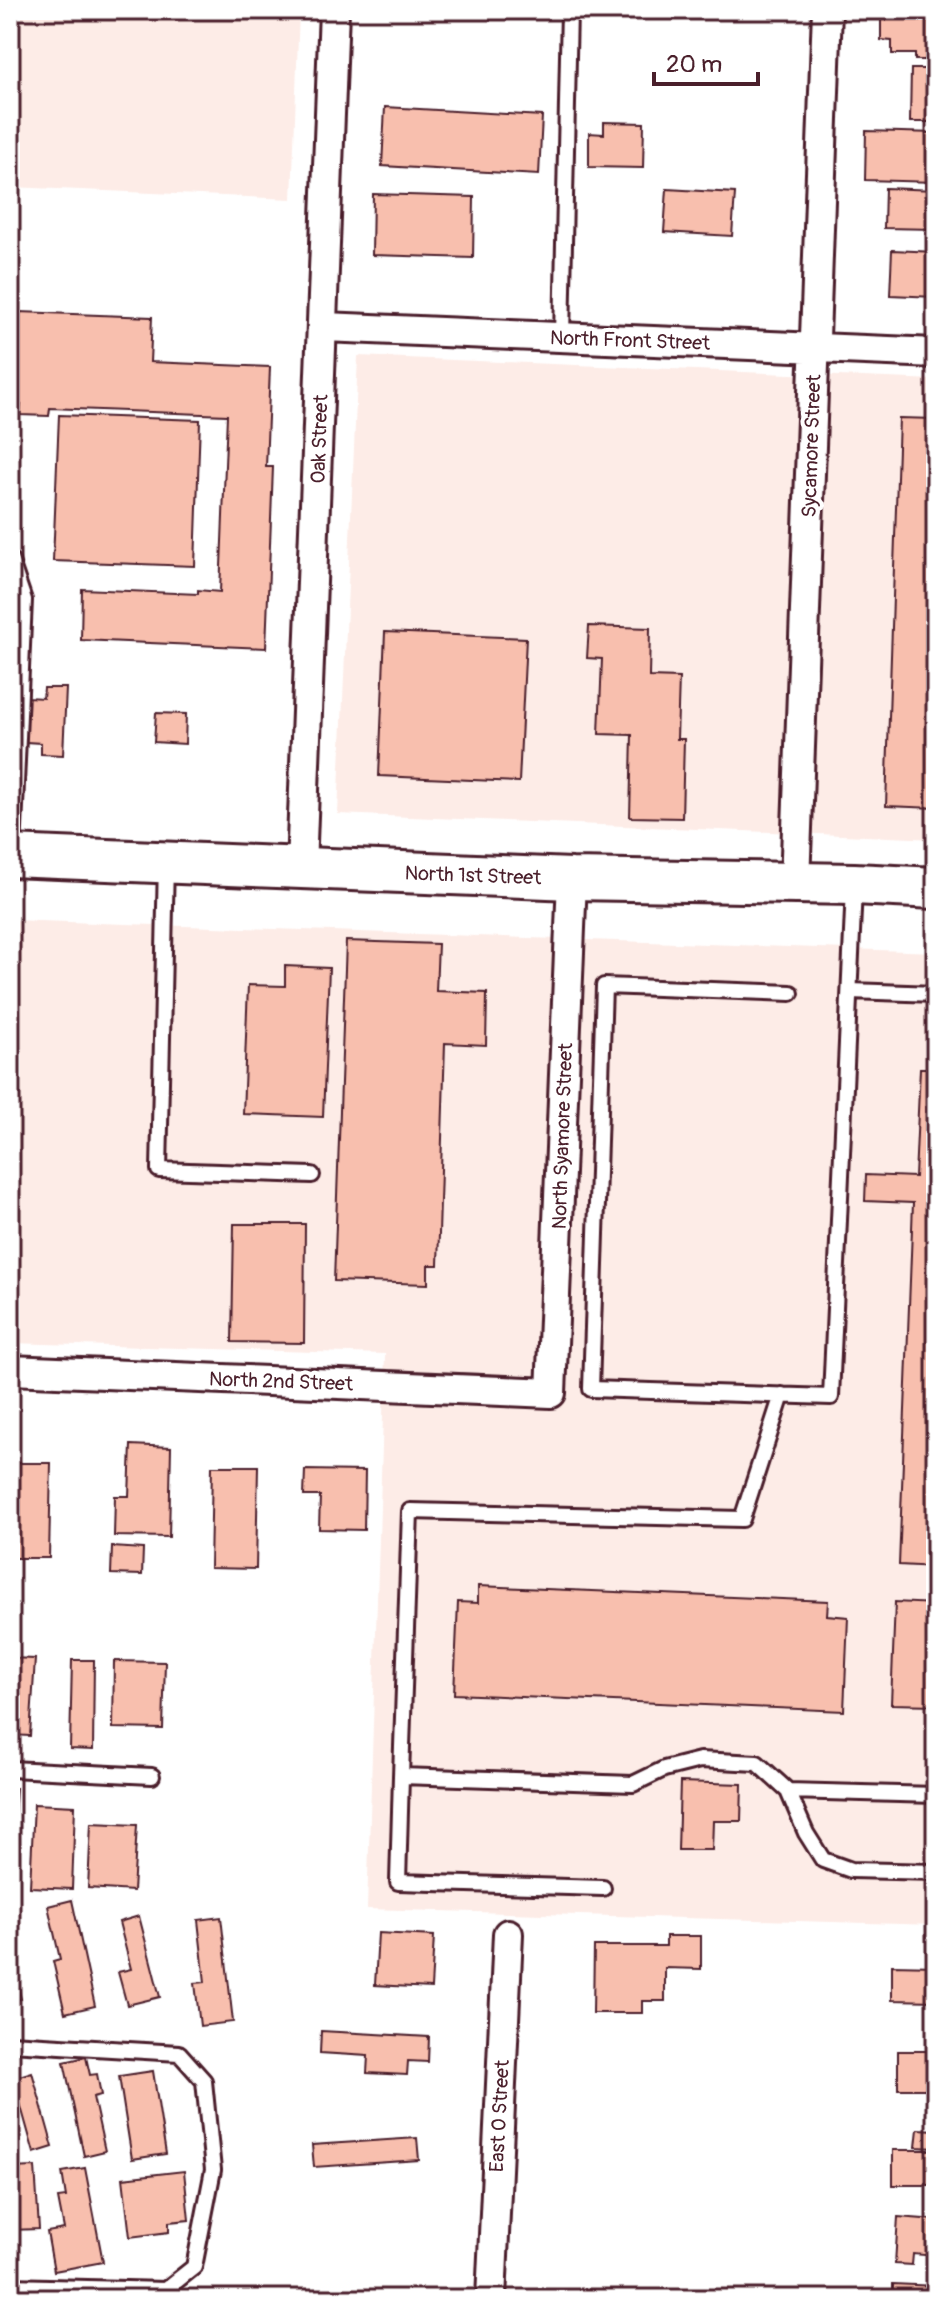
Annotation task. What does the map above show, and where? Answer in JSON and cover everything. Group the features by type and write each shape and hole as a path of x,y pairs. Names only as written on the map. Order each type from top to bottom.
{"main road":[{"name":"North 1st Street","path":"12,856 572,879 936,888"}],"street":[{"name":"Oak Street","path":"301,868 334,10"},
{"name":"Sycamore Street","path":"795,883 827,10"},
{"name":"North Front Street","path":"324,327 936,353"},
{"name":"North Syamore Street","path":"551,1393 572,879"},
{"name":"North 2nd Street","path":"10,1370 551,1393"},
{"name":"East O Street","path":"491,2299 508,1934"}],"lane":[{"path":"562,337 569,10"},
{"path":"10,559 24,600 12,856"},
{"path":"166,862 159,1170 312,1175"},
{"path":"791,993 604,986 591,1389 831,1397 854,884"},
{"path":"850,991 936,994"},
{"path":"603,1888 398,1882 410,1511 742,1519 782,1395"},
{"path":"401,1776 633,1784 664,1769 700,1760 757,1763 788,1791 806,1833 823,1860 851,1870 936,1872"},
{"path":"10,1769 152,1776"},
{"path":"788,1791 936,1795"},
{"path":"10,2043 179,2053 204,2081 213,2170 194,2267 165,2290 10,2286"}],"shaded area":[{"path":"10,10 299,10 292,199 10,187"},
{"path":"358,356 936,380 936,839 338,814"},
{"path":"10,920 936,952 936,1925 367,1909 385,1354 10,1343"}],"building":[{"path":"891,10 936,10 936,60 915,60 915,54 892,54 892,41 881,40 881,16 891,16"},
{"path":"911,69 936,69 936,122 910,122"},
{"path":"385,107 542,116 539,175 382,166"},
{"path":"604,122 644,123 643,168 589,167 589,133 604,134"},
{"path":"866,131 936,133 936,182 865,180"},
{"path":"885,188 936,190 936,229 884,228"},
{"path":"667,189 735,193 732,236 664,232"},
{"path":"373,194 474,197 473,258 372,255"},
{"path":"892,250 936,252 936,297 890,295"},
{"path":"19,312 152,317 150,362 270,367 266,467 273,467 266,648 81,640 82,589 198,594 198,590 220,592 227,415 50,408 49,416 20,415 21,405 10,404 10,326 19,327"},
{"path":"59,415 200,420 195,566 53,561"},
{"path":"899,418 936,419 936,808 886,806"},
{"path":"589,626 650,628 649,677 679,678 677,739 684,739 682,818 630,817 632,735 599,734 602,659 587,658"},
{"path":"385,632 526,638 519,782 379,776"},
{"path":"44,688 66,688 63,755 41,754 41,743 10,741 10,696 43,698"},
{"path":"156,713 186,714 185,744 154,742"},
{"path":"346,941 438,944 436,991 487,993 486,1045 445,1043 438,1265 428,1265 428,1284 334,1281"},
{"path":"285,966 329,968 323,1117 243,1114 248,985 285,986"},
{"path":"920,1068 936,1068 936,1567 899,1565 913,1203 865,1201 866,1175 915,1177"},
{"path":"234,1224 305,1224 304,1343 232,1342"},
{"path":"131,1445 171,1447 169,1537 114,1536 115,1496 129,1496"},
{"path":"10,1463 51,1463 49,1558 10,1558"},
{"path":"212,1466 258,1466 256,1569 210,1568"},
{"path":"305,1470 365,1471 364,1530 319,1529 320,1496 304,1496"},
{"path":"112,1547 143,1549 142,1575 111,1574"},
{"path":"478,1586 828,1601 827,1615 848,1617 844,1711 454,1694 458,1602 478,1603"},
{"path":"936,1588 936,1705 891,1704 895,1602 935,1604"},
{"path":"10,1658 35,1659 30,1736 10,1735"},
{"path":"72,1660 94,1660 93,1750 70,1749"},
{"path":"114,1661 165,1662 163,1729 113,1728"},
{"path":"680,1782 742,1784 741,1821 713,1821 712,1850 678,1850"},
{"path":"10,1788 16,1788 11,1866 10,1866"},
{"path":"34,1804 75,1806 72,1889 30,1887"},
{"path":"91,1823 137,1825 133,1891 88,1888"},
{"path":"72,1900 95,2006 65,2013 53,1961 60,1959 48,1906"},
{"path":"139,1916 160,1997 127,2005 118,1972 131,1969 119,1922"},
{"path":"221,1917 233,2022 200,2026 195,1983 205,1982 198,1920"},
{"path":"378,1933 434,1936 431,1988 375,1985"},
{"path":"666,1936 701,1936 701,1969 665,1968 665,2001 642,2001 642,2013 593,2013 594,1946 666,1946"},
{"path":"10,1950 21,1999 10,2001"},
{"path":"892,1965 936,1966 936,2001 892,2000"},
{"path":"321,2031 429,2037 428,2062 408,2061 407,2075 367,2073 368,2056 320,2053"},
{"path":"898,2051 936,2051 936,2089 898,2089"},
{"path":"86,2057 90,2075 97,2074 101,2095 93,2097 105,2151 84,2156 64,2062"},
{"path":"153,2071 166,2154 132,2159 119,2076"},
{"path":"32,2072 53,2147 34,2153 13,2078"},
{"path":"918,2129 936,2130 936,2148 916,2147"},
{"path":"417,2138 419,2160 314,2167 312,2145"},
{"path":"893,2150 936,2150 936,2185 893,2185"},
{"path":"35,2167 39,2229 10,2230 10,2168"},
{"path":"85,2168 103,2262 54,2271 47,2232 64,2229 58,2198 66,2197 62,2172"},
{"path":"184,2171 189,2220 169,2222 169,2232 130,2237 123,2178"},
{"path":"898,2217 936,2220 936,2256 913,2254 912,2265 895,2264"},
{"path":"893,2284 936,2286 936,2299 875,2299 875,2291 893,2292"}]}
